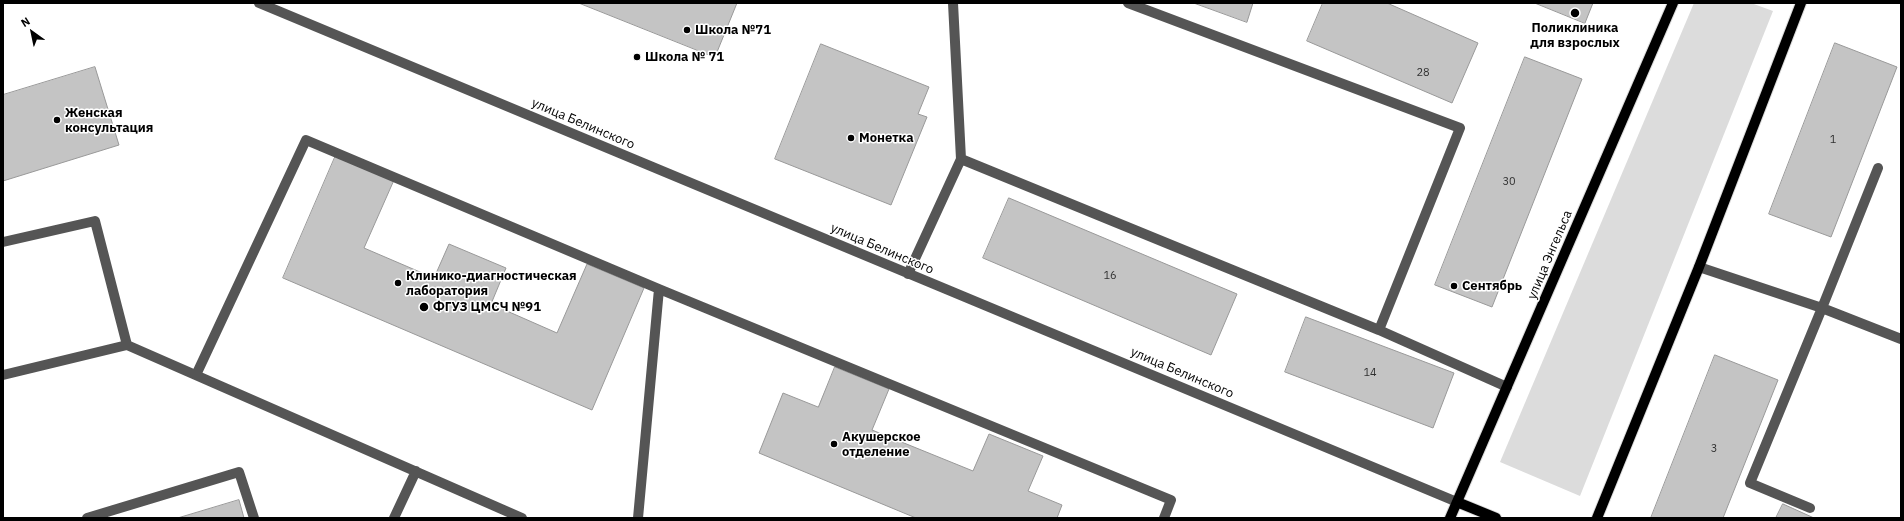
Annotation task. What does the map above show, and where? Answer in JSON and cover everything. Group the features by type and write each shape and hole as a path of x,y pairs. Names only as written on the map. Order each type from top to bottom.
{"main road":[{"name":"улица Энгельса","path":"1450,518 1673,3"},
{"path":"1597,518 1699,267 1801,3"},
{"name":"улица Белинского","path":"1457,502 1496,518"}],"street":[{"name":"улица Белинского","path":"259,3 1457,502"},
{"path":"908,274 961,159 953,3"},
{"path":"1128,3 1460,128 1379,330"},
{"path":"196,375 306,140 659,289 1171,500 1164,518"},
{"path":"961,159 1379,330 1507,387"},
{"path":"1810,508 1750,484 1878,168"},
{"path":"3,242 95,221 127,346"},
{"path":"1699,267 1822,308 1901,339"},
{"path":"638,518 659,289"},
{"path":"3,375 127,346 522,518"},
{"path":"394,518 416,471"},
{"path":"88,518 239,472 254,518"}],"shaded area":[{"path":"1694,3 1751,3 1773,11 1580,496 1500,462"}],"building":[{"name":"Школа №71","path":"579,3 737,3 715,57"},
{"path":"1194,3 1253,3 1247,22"},
{"path":"1323,3 1387,3 1478,43 1452,103 1307,41"},
{"name":"Поликлиника для взрослых","path":"1535,3 1593,3 1585,23"},
{"path":"1835,43 1897,67 1831,237 1769,214"},
{"name":"Монетка","path":"821,44 929,87 918,114 927,117 891,205 775,159"},
{"path":"1525,57 1582,79 1492,307 1435,285"},
{"name":"Женская консультация","path":"95,67 119,145 3,181 3,95"},
{"name":"Клинико-диагностическая лаборатория","path":"336,155 394,180 364,248 434,278 449,244 506,268 491,304 557,333 587,264 644,288 592,410 283,278"},
{"path":"1009,198 1237,294 1211,355 983,258"},
{"path":"1306,317 1454,373 1433,428 1285,372"},
{"path":"1715,355 1778,380 1723,518 1651,518"},
{"name":"Акушерское отделение","path":"835,367 889,389 872,430 973,471 989,434 1043,456 1028,491 1062,505 1057,518 916,518 759,453 783,393 818,407"},
{"path":"239,500 244,518 178,518"},
{"path":"1783,504 1814,518 1776,518"}],"place":[{"name":"Поликлиника для взрослых","path":"1575,13"},
{"name":"Школа №71","path":"687,30"},
{"name":"Школа № 71","path":"637,57"},
{"name":"Женская консультация","path":"57,120"},
{"name":"Монетка","path":"851,138"},
{"name":"Клинико-диагностическая лаборатория","path":"398,283"},
{"name":"Сентябрь","path":"1454,286"},
{"name":"ФГУЗ ЦМСЧ №91","path":"424,307"},
{"name":"Акушерское отделение","path":"834,444"}]}
